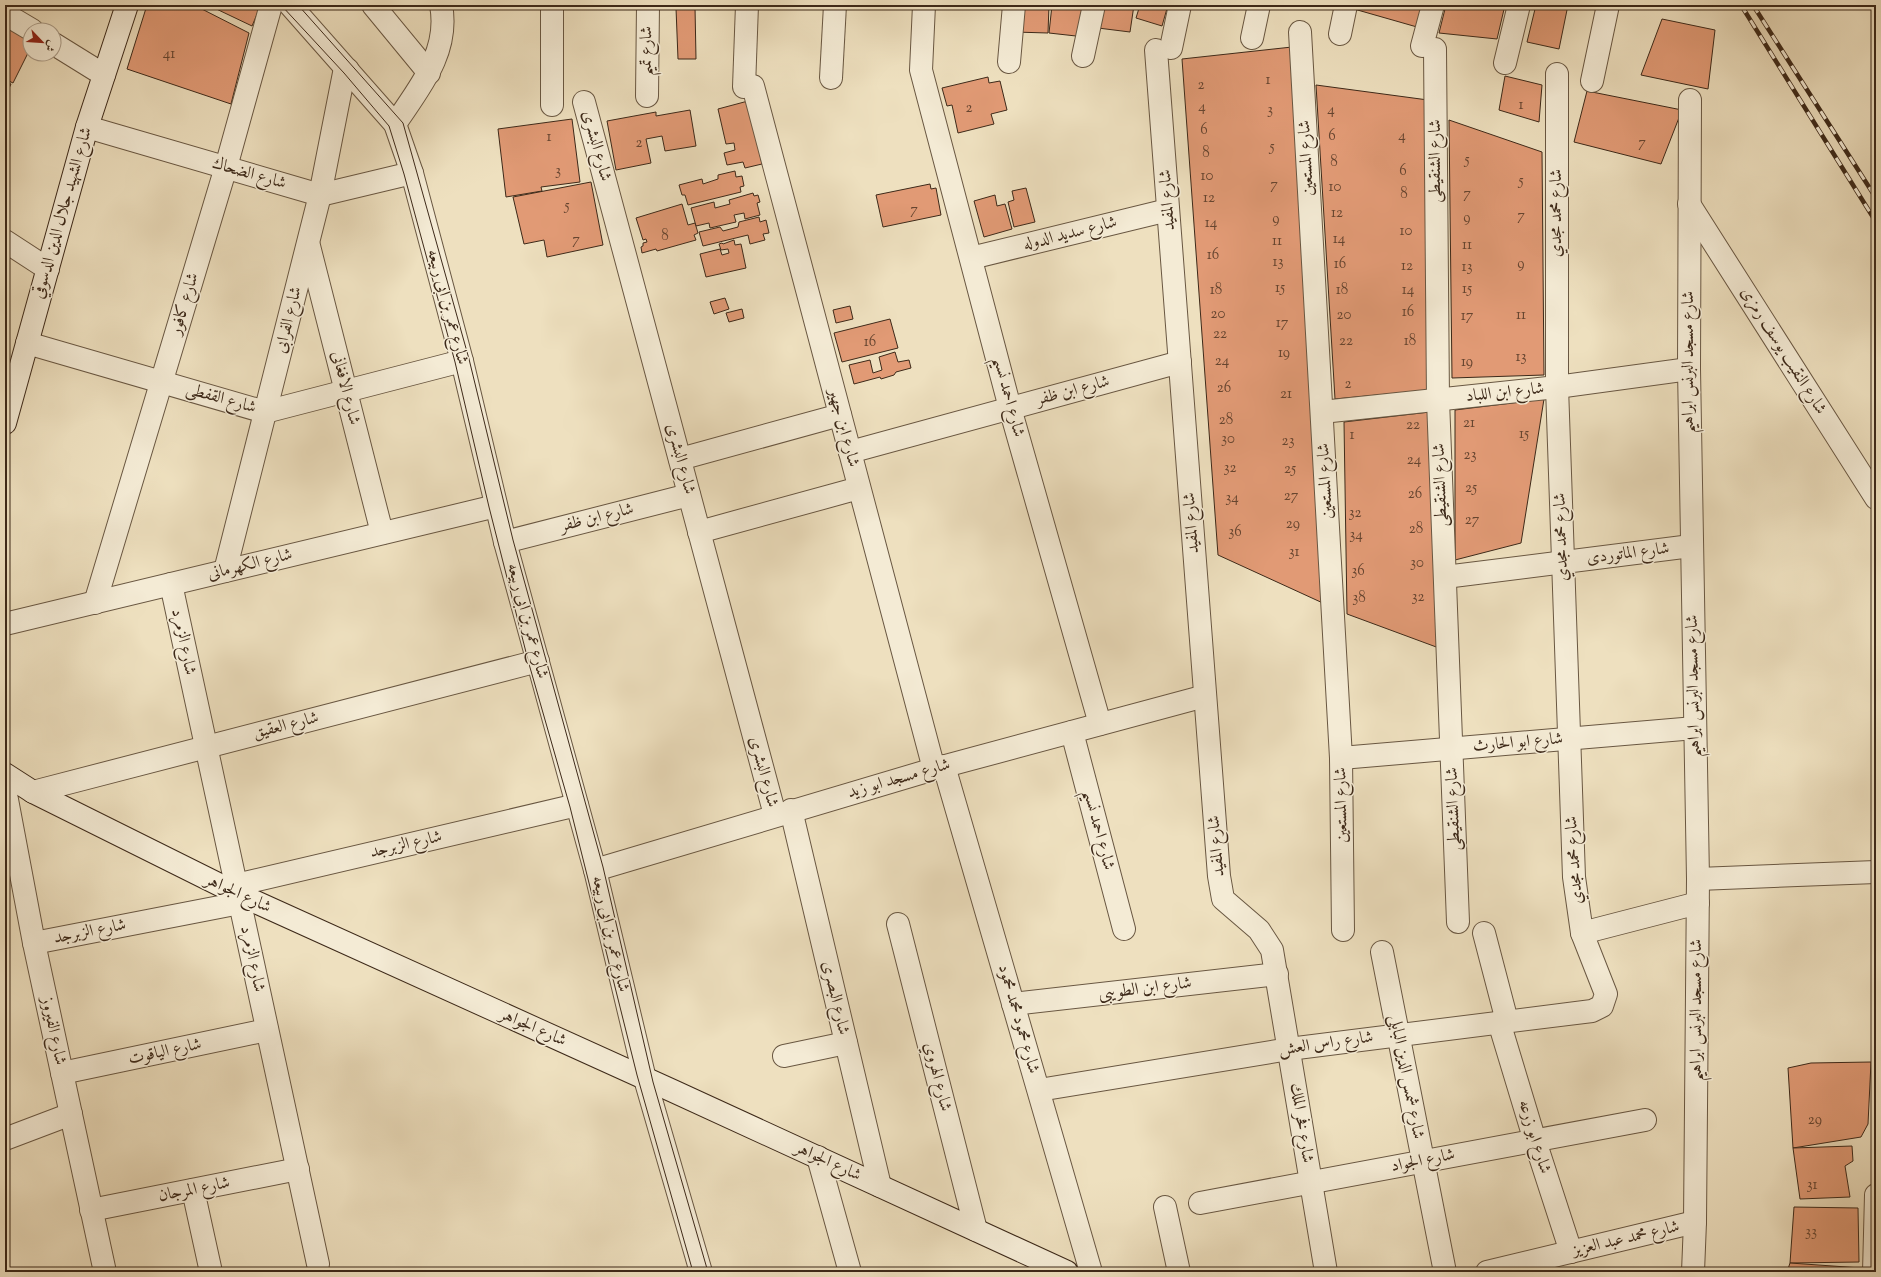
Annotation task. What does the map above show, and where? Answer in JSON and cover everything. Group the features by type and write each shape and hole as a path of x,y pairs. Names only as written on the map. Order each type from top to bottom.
{"street":[{"name":"شارع الشهيد جلال الدين الدسوقي","path":"5,423 87,127 127,5"},
{"name":"شارع كافور","path":"96,603 226,167 271,5"},
{"name":"شارع عمر بن ابى ربيعه","path":"290,5 395,124 412,173 462,361 505,542 595,870 645,1079 701,1272"},
{"path":"373,5 430,73"},
{"path":"395,124 430,73 440,43 441,5"},
{"path":"552,5 552,105"},
{"name":"شارع تميم","path":"646,96 648,5"},
{"name":"شارع ابن جهير","path":"748,5 748,86 859,488 939,768"},
{"path":"831,78 835,5"},
{"name":"شارع احمد نسيم","path":"924,5 921,70 1010,408 1100,724"},
{"path":"1009,62 1014,5"},
{"path":"1083,56 1094,5"},
{"name":"شارع المفيد","path":"1180,5 1164,49 1168,210 1219,876 1223,899 1259,930 1272,950 1277,974"},
{"path":"1252,38 1259,5"},
{"path":"1340,34 1346,5"},
{"name":"شارع الشنقيطى","path":"1433,5 1429,47 1438,400 1458,922"},
{"path":"1506,63 1519,5"},
{"path":"1592,81 1608,5"},
{"path":"5,14 22,24"},
{"name":"شارع المستعين","path":"1300,32 1341,758 1343,930"},
{"path":"62,49 104,75"},
{"name":"شارع الفرابى","path":"225,571 320,195 344,73 348,70"},
{"name":"شارع محمد مجدي","path":"1557,74 1557,387 1574,877 1582,933 1606,994"},
{"name":"شارع مسجد البرنس ابراهيم","path":"1690,100 1689,369 1698,878 1695,1222 1693,1272"},
{"name":"شارع البشرى","path":"584,102 699,532 783,813"},
{"name":"شارع الضحاك","path":"87,127 320,195"},
{"path":"320,195 412,173"},
{"name":"شارع النقيب يوسف رمزى","path":"1689,204 1876,498"},
{"name":"شارع سديد الدوله","path":"971,258 1168,210"},
{"path":"5,241 48,269"},
{"name":"شارع الافغانى","path":"308,243 382,533"},
{"name":"شارع القفطى","path":"27,343 265,412 462,361"},
{"name":"شارع ابن ظفر","path":"850,452 1180,362"},
{"name":"شارع ابن اللباد","path":"1322,412 1557,387 1689,369"},
{"path":"680,459 840,415"},
{"path":"699,532 859,488"},
{"name":"شارع ابن ظفر","path":"505,542 689,495"},
{"name":"شارع الكهرمانى","path":"5,624 496,506"},
{"name":"شارع الماتوردى","path":"1445,577 1691,546"},
{"name":"شارع الزمرد","path":"171,584 318,1264"},
{"name":"شارع العقيق","path":"33,792 538,661"},
{"name":"شارع مسجد ابو زيد","path":"595,870 783,813 939,768 1205,696"},
{"name":"شارع ابو الحارث","path":"1341,758 1695,728"},
{"name":"شارع احمد نسيم","path":"1072,732 1124,929"},
{"name":"شارع محمود محمد محمود","path":"939,768 1039,1090 1091,1272"},
{"name":"شارع الجواهر","path":"5,774 33,792 238,894 818,1157 1067,1272"},
{"name":"شارع الفيروز","path":"5,789 34,943 105,1272"},
{"name":"شارع الزبرجد","path":"34,943 238,894 577,805"},
{"name":"شارع البصرى","path":"783,813 846,1043 880,1186"},
{"path":"1698,878 1876,872"},
{"path":"1582,933 1698,903"},
{"name":"شارع الهروي","path":"898,924 976,1230"},
{"name":"شارع ابو زرعه","path":"1484,933 1503,1022 1534,1141 1571,1252"},
{"name":"شارع شمس الدين البابلى","path":"1382,952 1445,1272"},
{"name":"شارع ابن الطويبى","path":"1013,1004 1277,974"},
{"name":"شارع فخر الملك","path":"1277,974 1326,1272"},
{"name":"شارع راس العش","path":"1039,1090 1289,1049 1592,1010 1602,1006 1606,994"},
{"name":"شارع الياقوت","path":"62,1073 267,1030"},
{"path":"784,1056 846,1043"},
{"path":"5,1139 71,1114"},
{"name":"شارع الجواد","path":"1200,1203 1645,1120"},
{"path":"818,1157 850,1272"},
{"name":"شارع المرجان","path":"91,1210 298,1169"},
{"path":"193,1190 211,1272"},
{"path":"1874,1272 1876,1194"},
{"path":"1165,1207 1179,1272"},
{"name":"شارع محمد عبد العزيز","path":"1487,1272 1695,1222"}],"building":[{"path":"147,5 194,5 249,33 231,104 127,69"},
{"path":"208,5 261,5 252,26"},
{"path":"1016,5 1049,5 1048,33 1014,32"},
{"path":"1052,5 1093,5 1085,37 1049,33"},
{"path":"1101,5 1134,5 1130,32 1098,28"},
{"path":"1140,5 1168,5 1162,26 1136,18"},
{"path":"1355,5 1423,5 1417,27 1354,9"},
{"path":"1446,5 1505,5 1497,39 1439,33"},
{"path":"1536,5 1568,5 1559,49 1527,42"},
{"path":"695,7 696,59 678,59 676,8"},
{"path":"1662,19 1715,30 1708,89 1641,75"},
{"path":"5,20 22,29 22,62 24,62 13,83 5,79"},
{"path":"1292,47 1325,604 1218,555 1182,59"},
{"path":"1505,76 1542,85 1539,122 1499,110"},
{"path":"988,77 989,83 1000,81 1007,110 991,114 994,124 958,133 952,105 947,106 942,88"},
{"path":"7,83 11,84 5,97 5,86"},
{"path":"1316,85 1428,100 1430,390 1335,399"},
{"path":"1587,91 1682,110 1661,164 1574,142"},
{"path":"748,101 762,164 745,168 743,162 727,165 724,153 735,150 734,143 726,144 718,109"},
{"path":"690,110 696,146 665,151 662,136 646,139 651,163 616,170 607,121 656,112 656,116"},
{"path":"572,119 580,182 541,187 542,191 506,197 498,129"},
{"path":"1449,120 1542,152 1544,375 1452,378"},
{"path":"735,171 736,177 742,176 744,186 740,187 741,192 688,205 685,195 682,195 679,185 702,179 703,184 718,179 718,175"},
{"path":"591,182 603,245 547,257 544,240 524,244 513,197"},
{"path":"930,184 931,189 936,188 941,215 883,227 876,195"},
{"path":"1026,188 1035,222 1014,227 1008,202 1014,200 1012,191"},
{"path":"753,193 754,196 758,195 760,202 757,203 760,215 745,219 744,213 734,215 736,222 710,228 709,223 696,226 691,208 714,202 715,208 730,204 729,200"},
{"path":"995,195 997,206 1005,204 1012,229 984,237 974,201"},
{"path":"682,204 688,225 695,223 698,233 694,235 696,240 657,251 656,249 642,253 641,247 643,246 643,243 647,242 646,239 643,240 636,218"},
{"path":"759,217 760,222 766,220 769,233 763,234 765,240 750,244 748,235 703,246 699,232 720,227 723,231 738,227 739,222"},
{"path":"734,240 735,245 741,244 746,268 706,277 700,254 720,249 722,255 729,253 728,249 721,250 719,244"},
{"path":"725,298 729,309 714,314 710,302"},
{"path":"850,306 853,319 836,323 833,310"},
{"path":"742,309 744,318 729,322 726,313"},
{"path":"890,319 898,348 842,362 834,333"},
{"path":"895,352 898,362 909,360 911,368 896,372 894,375 881,379 880,377 854,384 849,365 870,360 873,373 882,370 879,357"},
{"path":"1544,399 1521,543 1455,560 1455,410"},
{"path":"1438,411 1439,648 1347,614 1344,422"},
{"path":"1871,1062 1868,1124 1861,1137 1793,1148 1788,1068 1811,1063"},
{"path":"1852,1146 1853,1161 1845,1166 1850,1197 1800,1199 1793,1148"},
{"path":"1794,1207 1858,1208 1859,1262 1790,1263"},
{"path":"1790,1263 1861,1268 1861,1272 1787,1272"}],"tram line":[{"path":"281,5 344,73 389,126 404,174 455,362 489,507 529,664 570,807 637,1075 693,1272"},
{"path":"298,5 403,123 469,359 513,540 603,867 653,1082 708,1272"}],"railway":[{"path":"1741,5 1876,222"},
{"path":"1753,5 1876,198"}]}
